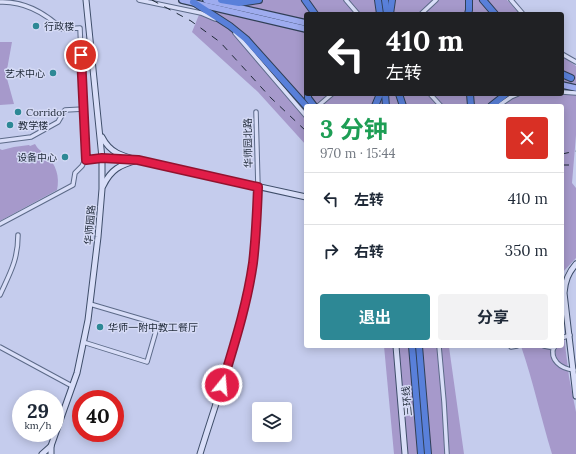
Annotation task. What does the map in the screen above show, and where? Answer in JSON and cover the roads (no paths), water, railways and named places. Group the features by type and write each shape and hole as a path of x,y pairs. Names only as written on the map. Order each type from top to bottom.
{"highway":[{"path":"221,0 239,3 259,0"},
{"path":"305,0 314,12"},
{"path":"378,0 380,12"},
{"path":"385,0 388,12"},
{"path":"389,12 392,0"},
{"path":"468,12 469,0"},
{"path":"483,0 493,12"},
{"path":"193,2 230,26 246,39 304,104"},
{"path":"374,2 376,12"},
{"path":"564,76 574,79"},
{"path":"494,104 504,96"},
{"name":"三环线","path":"411,348 421,454"},
{"name":"三环线","path":"419,348 428,454"}],"main road":[{"name":"华师园路","path":"51,446 77,373 84,342 98,237 102,189 102,158 86,0"},
{"path":"182,0 304,29"},
{"path":"206,0 304,23"},
{"path":"564,85 576,88"},
{"path":"100,135 106,145 116,154 304,197"},
{"path":"102,189 108,176 121,165 138,160"},
{"name":"华师园北路","path":"200,454 247,296 256,236 258,187"},
{"path":"570,335 564,297 565,283 569,273 576,264"},
{"path":"576,268 571,274 567,283 566,293 576,396"},
{"path":"396,348 405,454"},
{"path":"573,370 576,382"},
{"path":"42,454 51,446"},
{"path":"51,446 51,454"}],"street":[{"path":"139,0 201,13 217,20 237,35 304,114"},
{"path":"346,0 356,12"},
{"path":"423,12 436,0"},
{"path":"511,0 521,12"},
{"path":"0,2 14,2 38,10 54,21 62,29 80,28 86,160 75,173 73,186 0,224"},
{"path":"564,55 576,62"},
{"path":"564,92 576,93"},
{"path":"320,104 330,96"},
{"path":"432,96 439,104"},
{"path":"501,104 513,96"},
{"path":"0,140 31,137 58,122 65,110 84,109"},
{"name":"华师园北路","path":"256,112 258,187"},
{"path":"86,160 102,158 138,160"},
{"path":"0,295 16,261 18,235"},
{"path":"84,342 147,362 158,324 90,304"},
{"path":"564,337 570,335"},
{"path":"0,346 72,386"},
{"path":"439,348 447,454"},
{"path":"554,348 554,356 558,364 562,368 573,370"}],"railway":[{"path":"152,0 191,21 220,42 271,98 304,129"},
{"path":"564,154 576,151"},
{"path":"564,165 576,165"}],"place":[{"name":"行政楼","path":"36,26"},
{"name":"艺术中心","path":"53,73"},
{"name":"Corridor","path":"18,112"},
{"name":"教学楼","path":"10,125"},
{"name":"设备中心","path":"65,157"},
{"name":"华师一附中教工餐厅","path":"100,327"}]}
